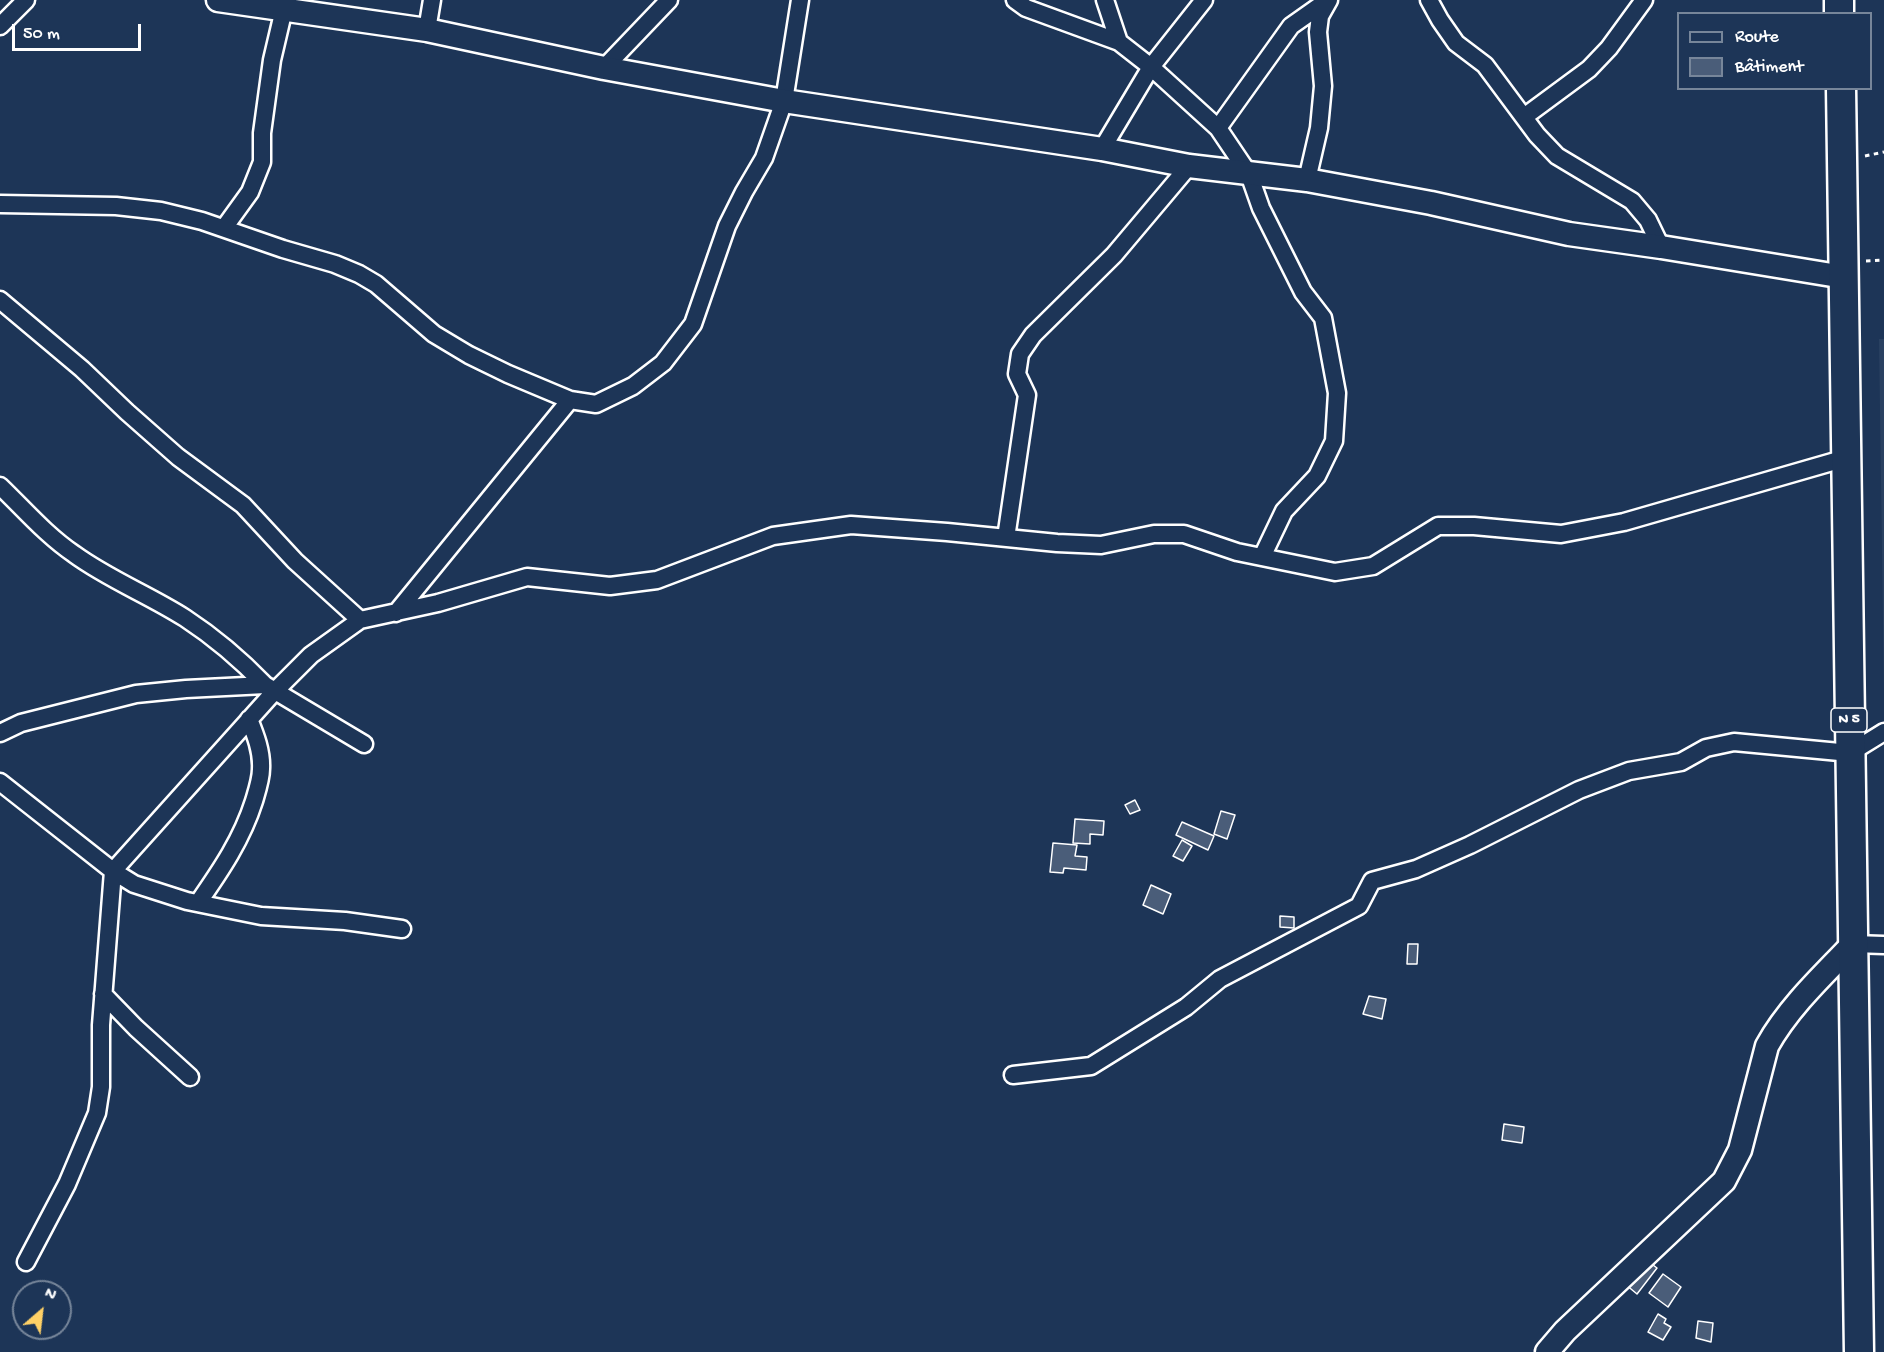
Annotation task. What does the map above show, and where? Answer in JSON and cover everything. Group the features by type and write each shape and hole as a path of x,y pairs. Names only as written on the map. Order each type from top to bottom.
{"highway":[{"name":"N 5","path":"1841,90 1859,1352"}],"street":[{"path":"0,26 26,0"},
{"path":"218,0 279,6 427,30 604,68 784,101 1102,149 1189,165 1307,180 1431,203 1569,234 1844,277"},
{"path":"427,30 432,0"},
{"path":"604,68 669,0"},
{"path":"0,204 116,206 172,214 224,228 359,274 376,284 434,334 508,374 570,400 596,404 633,386 663,363 693,324 727,226 764,158 784,101 800,0"},
{"path":"1015,0 1026,8 1119,42 1151,67 1218,128 1249,174 1261,208 1303,292 1323,318 1337,393 1334,441 1317,476 1284,511 1262,557"},
{"path":"1106,0 1119,42"},
{"path":"1102,149 1151,67 1204,0"},
{"path":"1218,128 1291,26 1329,0"},
{"path":"1307,180 1318,128 1323,86 1318,32 1320,16 1329,0"},
{"path":"1430,0 1456,43 1485,65 1536,135 1557,156 1632,201 1648,220 1661,247"},
{"path":"1524,117 1589,69 1609,48 1644,0"},
{"path":"224,228 250,192 262,162 262,133 279,6"},
{"path":"1006,538 1027,395 1017,374 1020,354 1034,335 1114,255 1189,165"},
{"path":"0,300 82,369 178,457 243,505 295,561 360,620"},
{"path":"396,613 570,400"},
{"path":"26,1262 66,1184 97,1113 101,1087 103,994 113,871 249,718 270,688 360,620 396,613 527,577 609,586 657,580 773,536 851,525 1101,545 1154,534 1184,534 1237,552 1335,572 1373,566 1438,526 1474,526 1561,534 1624,522 1846,458"},
{"path":"0,486 30,514 42,529 74,554 185,618 221,644 270,688 364,744"},
{"path":"0,733 21,723 136,694 186,689 270,688"},
{"path":"198,903 232,853 247,822 257,791 261,769 259,747 249,718"},
{"path":"1013,1075 1091,1066 1186,1007 1220,978 1359,906 1372,882 1416,869 1470,845 1579,790 1629,771 1681,762 1706,748 1734,742 1850,753 1884,732"},
{"path":"0,782 113,871 134,884 198,903 261,916 345,921 402,929"},
{"path":"1547,1352 1565,1331 1724,1181 1740,1149 1767,1046 1810,990 1853,944 1884,945"},
{"path":"103,994 136,1028 190,1077"}],"shaded area":[{"path":"1879,339 1884,339 1884,694"}],"building":[{"path":"1135,800 1140,810 1130,814 1125,805"},
{"path":"1221,811 1235,815 1227,839 1214,834"},
{"path":"1075,819 1104,821 1103,835 1090,834 1090,844 1073,843"},
{"path":"1182,822 1214,836 1208,850 1176,835"},
{"path":"1182,840 1192,846 1183,861 1173,856"},
{"path":"1053,843 1077,845 1075,856 1087,857 1086,870 1064,868 1063,873 1050,872"},
{"path":"1151,885 1171,894 1163,914 1143,905"},
{"path":"1280,916 1294,917 1294,928 1280,927"},
{"path":"1408,944 1418,944 1417,964 1407,964"},
{"path":"1369,996 1386,999 1382,1019 1363,1014"},
{"path":"1504,1124 1524,1127 1522,1143 1502,1140"},
{"path":"1645,1259 1657,1268 1637,1294 1625,1284"},
{"path":"1663,1274 1681,1287 1668,1307 1649,1293"},
{"path":"1658,1314 1666,1319 1664,1323 1671,1327 1663,1340 1648,1332"},
{"path":"1698,1321 1713,1323 1711,1342 1696,1338"}]}
